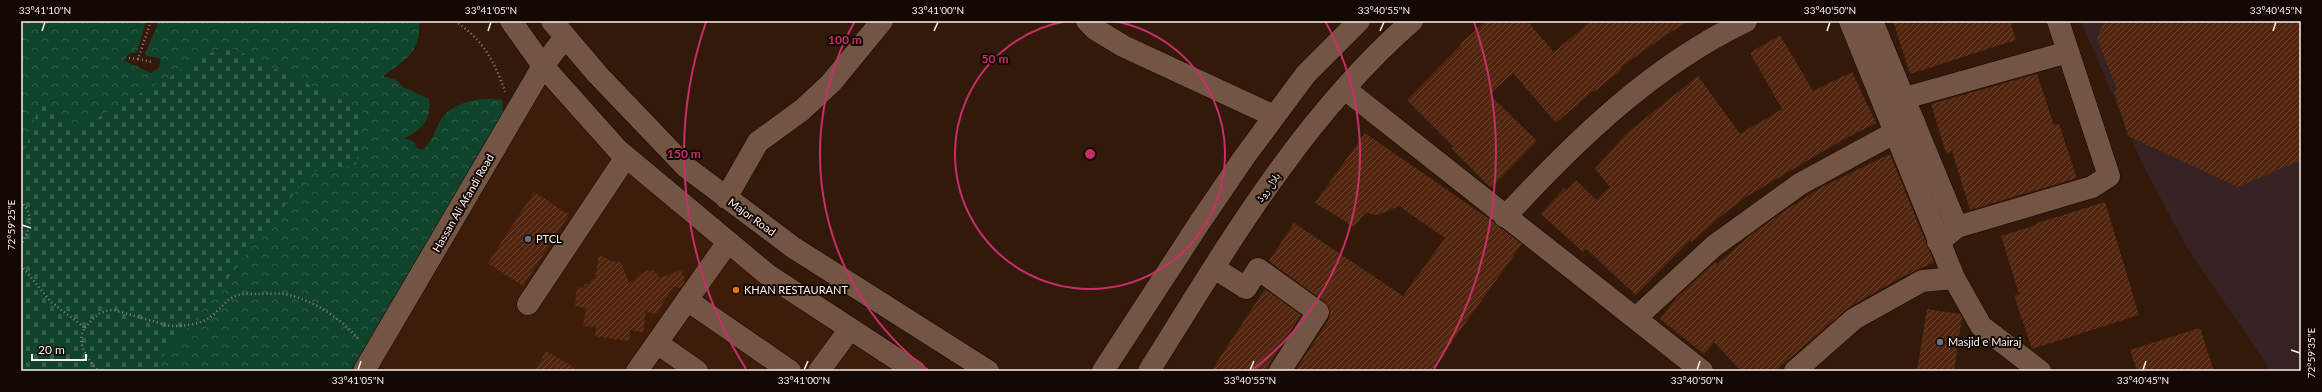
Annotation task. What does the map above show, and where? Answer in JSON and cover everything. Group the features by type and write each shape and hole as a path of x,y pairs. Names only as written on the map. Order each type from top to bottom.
{"street":[{"path":"511,21 543,66 568,96 626,157 768,275 915,371"},
{"path":"726,198 758,142 802,110 831,83 882,21"},
{"path":"1087,21 1095,29 1123,46 1274,116"},
{"path":"1104,371 1198,225 1274,116 1306,74 1359,21"},
{"name":"ہلال روڈ","path":"1149,371 1264,192 1313,124 1412,21"},
{"path":"1505,217 1585,134 1630,97 1676,63 1725,31 1746,21"},
{"path":"1850,21 1893,132 1954,278 1981,326 2040,371"},
{"path":"1872,21 1957,227"},
{"path":"1938,242 1957,227 2092,187 2109,176 2058,21"},
{"name":"Hassan Ali Afandi Road","path":"368,364 543,66 559,29"},
{"name":"Major Road","path":"559,29 598,74 686,167 794,248 988,371"},
{"path":"1905,98 2068,52"},
{"path":"1345,90 1702,371"},
{"path":"1636,318 1714,246 1788,193 1893,132 1914,122"},
{"path":"528,304 626,157"},
{"path":"637,371 728,242"},
{"path":"1214,268 1246,288 1258,269 1318,312 1280,371"},
{"path":"1795,371 1854,320 1922,281 1954,278"},
{"path":"687,300 790,371"},
{"path":"819,371 850,329"},
{"path":"657,342 697,371"}],"path":[{"path":"138,59 151,21"},
{"path":"455,21 480,41 492,59 505,90 512,120"},
{"path":"130,58 152,62"},
{"path":"21,201 31,217 30,228 21,245"},
{"path":"21,265 51,302 85,328"},
{"path":"98,371 80,342 80,337 92,319 106,310 114,310 170,326 179,326 204,320 213,316 230,298 238,295 284,294 305,300 335,317 350,329 368,364"}],"shaded area":[{"path":"2081,21 2301,21 2301,371 2269,371 2264,360 2187,248 2142,163"},
{"path":"541,70 705,223 915,371 361,371"}],"green space":[{"path":"21,21 146,21 137,52 128,54 125,61 151,73 159,68 161,60 145,54 159,21 419,21 419,32 415,48 405,60 383,76 396,80 403,87 429,99 429,113 421,128 404,138 414,142 417,148 423,150 430,142 439,122 447,112 461,104 478,100 502,100 502,120 494,138 350,371 108,371 21,250"},
{"path":"225,45 363,110 356,165 311,172 215,295 162,357 157,371 21,371 21,164 41,99 71,133"}],"building":[{"path":"1486,21 1527,21 1554,52 1591,21 1689,21 1663,37 1621,67 1622,69 1595,91 1594,90 1556,123 1513,73 1492,92 1493,93 1491,96 1537,141 1491,188 1451,148 1453,146 1407,100 1461,45 1460,44"},
{"path":"1893,21 2010,21 2016,40 1910,74"},
{"path":"2105,21 2301,21 2301,160 2238,187 2128,136 2114,91 2117,90 2097,38"},
{"path":"1780,35 1813,91 1852,72 1876,123 1842,140 1746,197 1715,221 1692,242 1690,240 1636,295 1586,249 1583,252 1541,214 1564,188 1567,190 1576,180 1596,200 1610,187 1595,169 1627,133 1698,76 1740,134 1782,109 1750,53"},
{"path":"2037,74 2054,125 2059,124 2077,178 1970,210 1952,151 1946,153 1931,104"},
{"path":"1365,133 1495,223 1522,244 1431,371 1295,371 1329,319 1330,312 1325,302 1269,261 1294,223 1403,296 1445,238 1399,206 1378,215 1365,213 1354,227 1315,203"},
{"path":"1890,154 1934,262 1900,278 1848,308 1775,371 1741,371 1714,342 1704,354 1660,319 1677,297 1715,262 1717,264 1752,234 1777,216 1822,187"},
{"name":"PTCL","path":"534,192 569,215 523,286 488,263"},
{"path":"2105,202 2139,315 2032,349 2014,296 2019,294 2001,236"},
{"path":"599,255 611,261 621,262 629,283 647,270 655,271 659,278 684,269 681,273 684,277 684,283 680,288 673,287 656,314 646,312 643,332 630,330 629,341 595,336 596,327 583,326 586,308 575,306 577,287 584,288 585,284 590,284 591,279 595,279"},
{"path":"1265,289 1301,315 1269,364 1268,371 1211,371"},
{"name":"Masjid e Mairaj","path":"1927,309 1960,314 1962,317 1954,371 1917,371"},
{"path":"2200,328 2214,371 2137,371 2130,350"},
{"path":"546,351 580,371 535,371"}],"place":[{"name":"PTCL","path":"528,239"},
{"name":"KHAN RESTAURANT","path":"736,290"},
{"name":"Masjid e Mairaj","path":"1940,342"}]}
